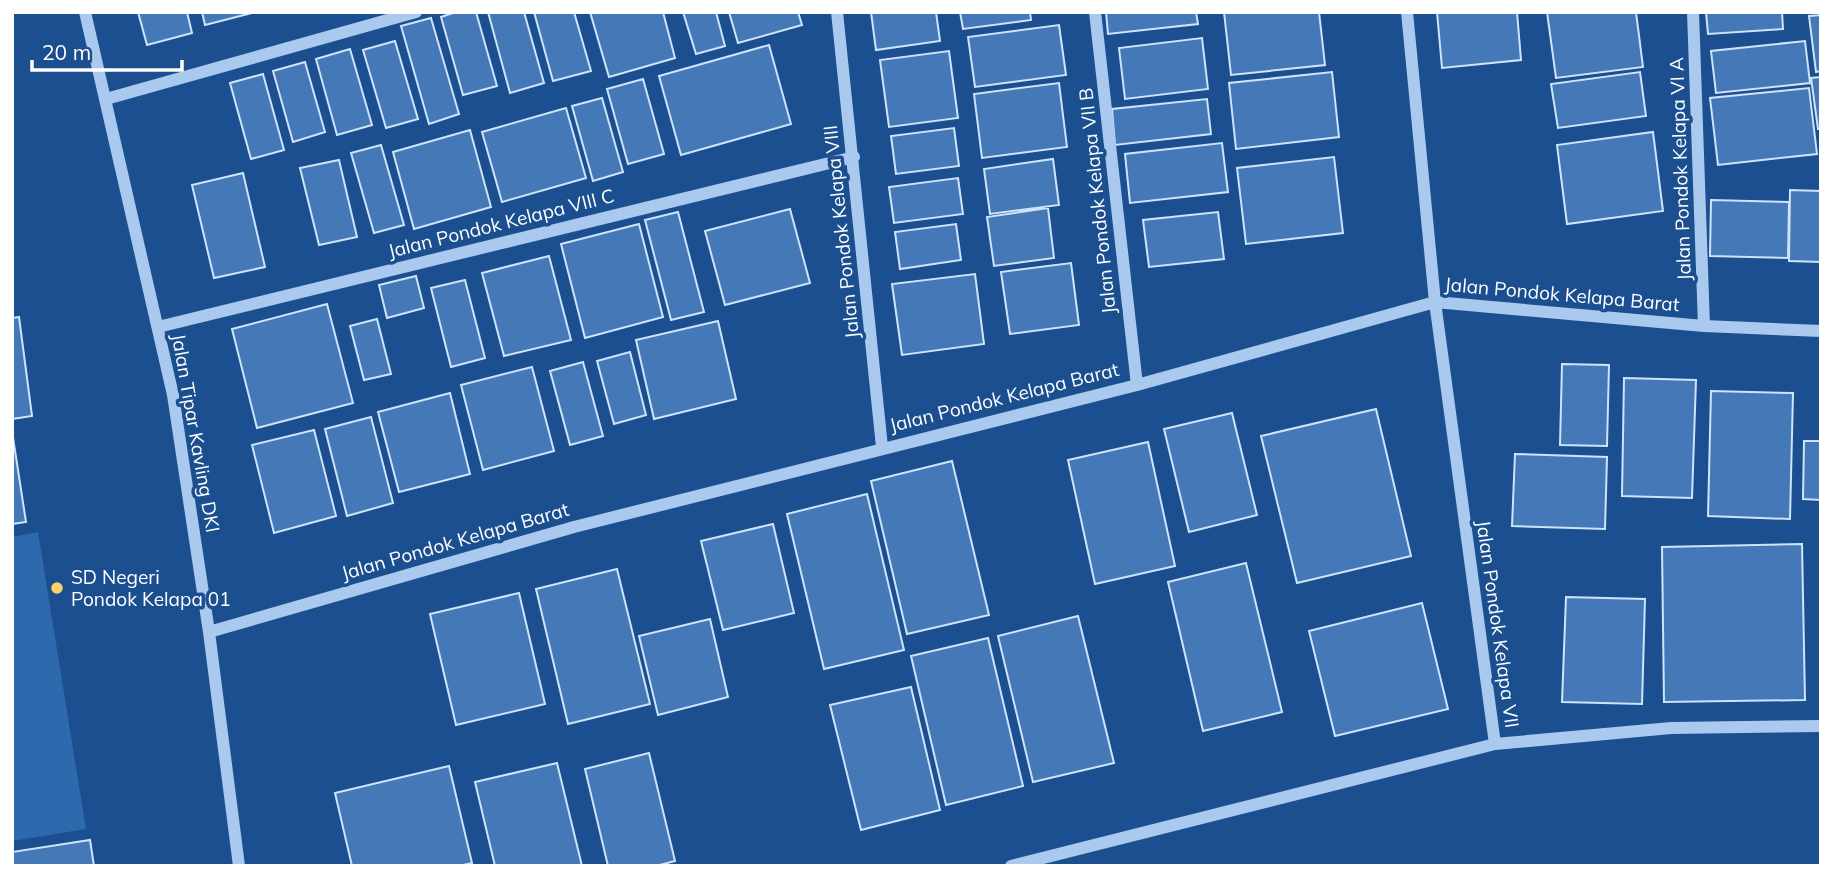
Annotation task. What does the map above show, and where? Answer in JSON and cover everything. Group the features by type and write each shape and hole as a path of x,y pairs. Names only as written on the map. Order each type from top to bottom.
{"street":[{"name":"Jalan Tipar Kavling DKI","path":"85,12 173,395 209,632 239,866"},
{"path":"106,99 416,12"},
{"name":"Jalan Pondok Kelapa VIII","path":"837,12 882,447"},
{"name":"Jalan Pondok Kelapa VII B","path":"1095,12 1137,384"},
{"name":"Jalan Pondok Kelapa VII","path":"1010,866 1494,744 1435,302 1407,12"},
{"name":"Jalan Pondok Kelapa VI A","path":"1693,12 1704,326"},
{"name":"Jalan Pondok Kelapa VIII C","path":"158,327 854,157"},
{"name":"Jalan Pondok Kelapa Barat","path":"209,632 574,527 1137,384 1435,302 1704,326 1821,331"},
{"path":"1494,744 1671,728 1821,726"}],"shaded area":[{"path":"38,532 86,829 12,841 12,537"}],"building":[{"path":"138,12 187,12 192,33 147,45"},
{"path":"202,12 256,12 205,25"},
{"path":"456,12 476,12 497,86 463,95 441,17"},
{"path":"488,12 524,12 544,83 510,93"},
{"path":"534,12 574,12 591,71 553,81"},
{"path":"590,12 663,12 675,58 609,77"},
{"path":"683,12 716,12 725,46 696,54"},
{"path":"729,12 798,12 802,25 738,43"},
{"path":"871,12 936,12 940,41 876,50"},
{"path":"960,12 1030,12 1031,20 963,29"},
{"path":"1106,12 1196,12 1198,24 1108,34"},
{"path":"1224,12 1319,12 1325,65 1231,75"},
{"path":"1437,12 1517,12 1521,60 1442,68"},
{"path":"1547,12 1636,12 1643,67 1556,78"},
{"path":"1706,12 1782,12 1783,29 1708,34"},
{"path":"1821,15 1821,71 1816,72 1809,16"},
{"path":"431,18 459,114 429,124 401,26"},
{"path":"1059,25 1066,75 975,87 968,37"},
{"path":"1202,38 1208,89 1125,99 1119,48"},
{"path":"395,41 418,119 386,128 363,50"},
{"path":"1805,41 1810,83 1716,93 1711,51"},
{"path":"769,45 791,124 681,155 659,76"},
{"path":"350,49 372,125 337,135 316,59"},
{"path":"949,51 958,118 889,127 880,60"},
{"path":"305,62 325,132 293,142 273,71"},
{"path":"1332,72 1339,137 1236,149 1229,83"},
{"path":"1640,72 1646,116 1558,128 1551,84"},
{"path":"263,74 284,150 251,159 230,83"},
{"path":"1821,77 1821,129 1818,129 1811,78"},
{"path":"643,79 664,154 628,164 607,89"},
{"path":"1059,83 1067,147 982,158 974,94"},
{"path":"1809,88 1817,154 1718,165 1710,98"},
{"path":"602,98 623,172 593,181 572,106"},
{"path":"1207,99 1211,134 1115,145 1112,109"},
{"path":"566,108 586,178 502,202 482,132"},
{"path":"954,128 959,166 896,174 891,136"},
{"path":"470,130 491,207 414,229 393,152"},
{"path":"1653,132 1663,211 1567,224 1557,145"},
{"path":"1222,143 1228,192 1130,203 1125,154"},
{"path":"381,145 404,225 374,233 351,153"},
{"path":"1334,157 1343,233 1246,244 1237,168"},
{"path":"1053,159 1059,205 990,214 984,169"},
{"path":"339,160 357,237 319,245 300,168"},
{"path":"243,173 265,267 214,278 192,185"},
{"path":"958,178 963,214 894,223 889,187"},
{"path":"1790,190 1821,191 1821,262 1789,261"},
{"path":"1711,200 1789,202 1788,258 1710,256"},
{"path":"1048,208 1054,258 994,266 987,217"},
{"path":"790,209 810,283 725,305 705,231"},
{"path":"678,212 704,312 671,320 645,220"},
{"path":"1218,212 1224,259 1149,267 1143,220"},
{"path":"639,224 663,317 585,338 561,244"},
{"path":"956,224 961,260 900,269 895,232"},
{"path":"549,256 571,340 504,356 482,273"},
{"path":"1071,263 1079,325 1010,334 1001,272"},
{"path":"975,274 984,344 902,355 892,284"},
{"path":"416,276 424,308 387,318 379,285"},
{"path":"465,280 485,358 451,367 431,288"},
{"path":"327,304 353,403 257,428 232,329"},
{"path":"19,317 32,416 12,419 12,318"},
{"path":"377,319 391,374 364,380 350,326"},
{"path":"718,321 736,399 654,419 636,340"},
{"path":"630,352 646,415 614,424 597,361"},
{"path":"583,362 603,436 570,445 550,371"},
{"path":"1562,364 1609,365 1607,446 1560,445"},
{"path":"532,367 554,451 483,470 461,385"},
{"path":"1624,378 1696,380 1692,498 1622,496"},
{"path":"1711,391 1793,393 1790,519 1708,516"},
{"path":"450,393 470,474 399,492 378,412"},
{"path":"1376,409 1411,556 1297,583 1261,436"},
{"path":"1232,413 1257,515 1189,532 1164,429"},
{"path":"371,417 393,503 347,516 325,429"},
{"path":"314,430 336,516 274,533 252,445"},
{"path":"12,431 26,522 12,524"},
{"path":"1804,441 1821,441 1821,500 1803,499"},
{"path":"1148,442 1175,566 1095,584 1068,460"},
{"path":"1515,454 1607,457 1605,529 1512,526"},
{"path":"952,461 989,615 907,634 871,481"},
{"path":"867,494 904,650 824,669 787,514"},
{"path":"773,524 794,613 723,630 701,541"},
{"path":"1802,544 1805,700 1664,702 1662,547"},
{"path":"1246,563 1282,712 1203,731 1168,582"},
{"path":"617,569 650,704 568,724 536,589"},
{"path":"519,593 545,704 456,725 430,614"},
{"path":"1566,597 1645,599 1642,704 1562,702"},
{"path":"1422,603 1448,709 1335,736 1309,631"},
{"path":"1078,616 1114,763 1033,782 998,636"},
{"path":"710,619 728,697 658,715 639,636"},
{"path":"988,638 1023,786 946,805 911,656"},
{"path":"911,687 940,810 861,830 830,705"},
{"path":"649,753 675,861 656,866 608,866 585,769"},
{"path":"557,763 582,866 495,866 475,782"},
{"path":"449,766 472,863 459,866 352,866 335,793"},
{"path":"90,840 94,866 12,866 12,852"}],"place":[{"name":"SD Negeri Pondok Kelapa 01","path":"57,588"}]}
